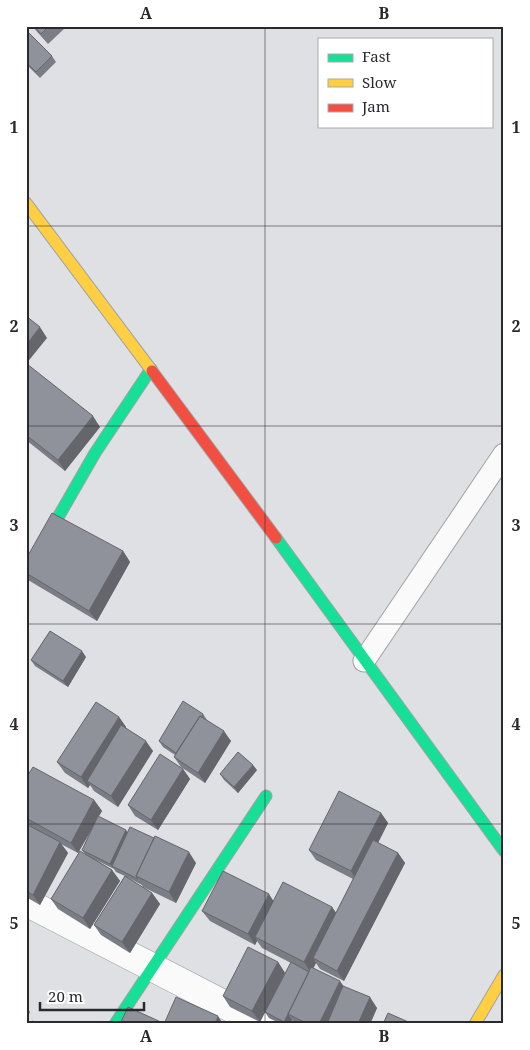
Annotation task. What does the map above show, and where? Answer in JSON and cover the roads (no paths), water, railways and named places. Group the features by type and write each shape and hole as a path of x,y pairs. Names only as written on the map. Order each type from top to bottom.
{"main road":[{"path":"26,203 229,473 504,851"},
{"path":"26,573 95,453 151,369"},
{"path":"116,1024 266,796"},
{"path":"475,1024 504,975"}],"street":[{"path":"26,902 262,1024"}],"lane":[{"path":"364,661 504,454"}]}
